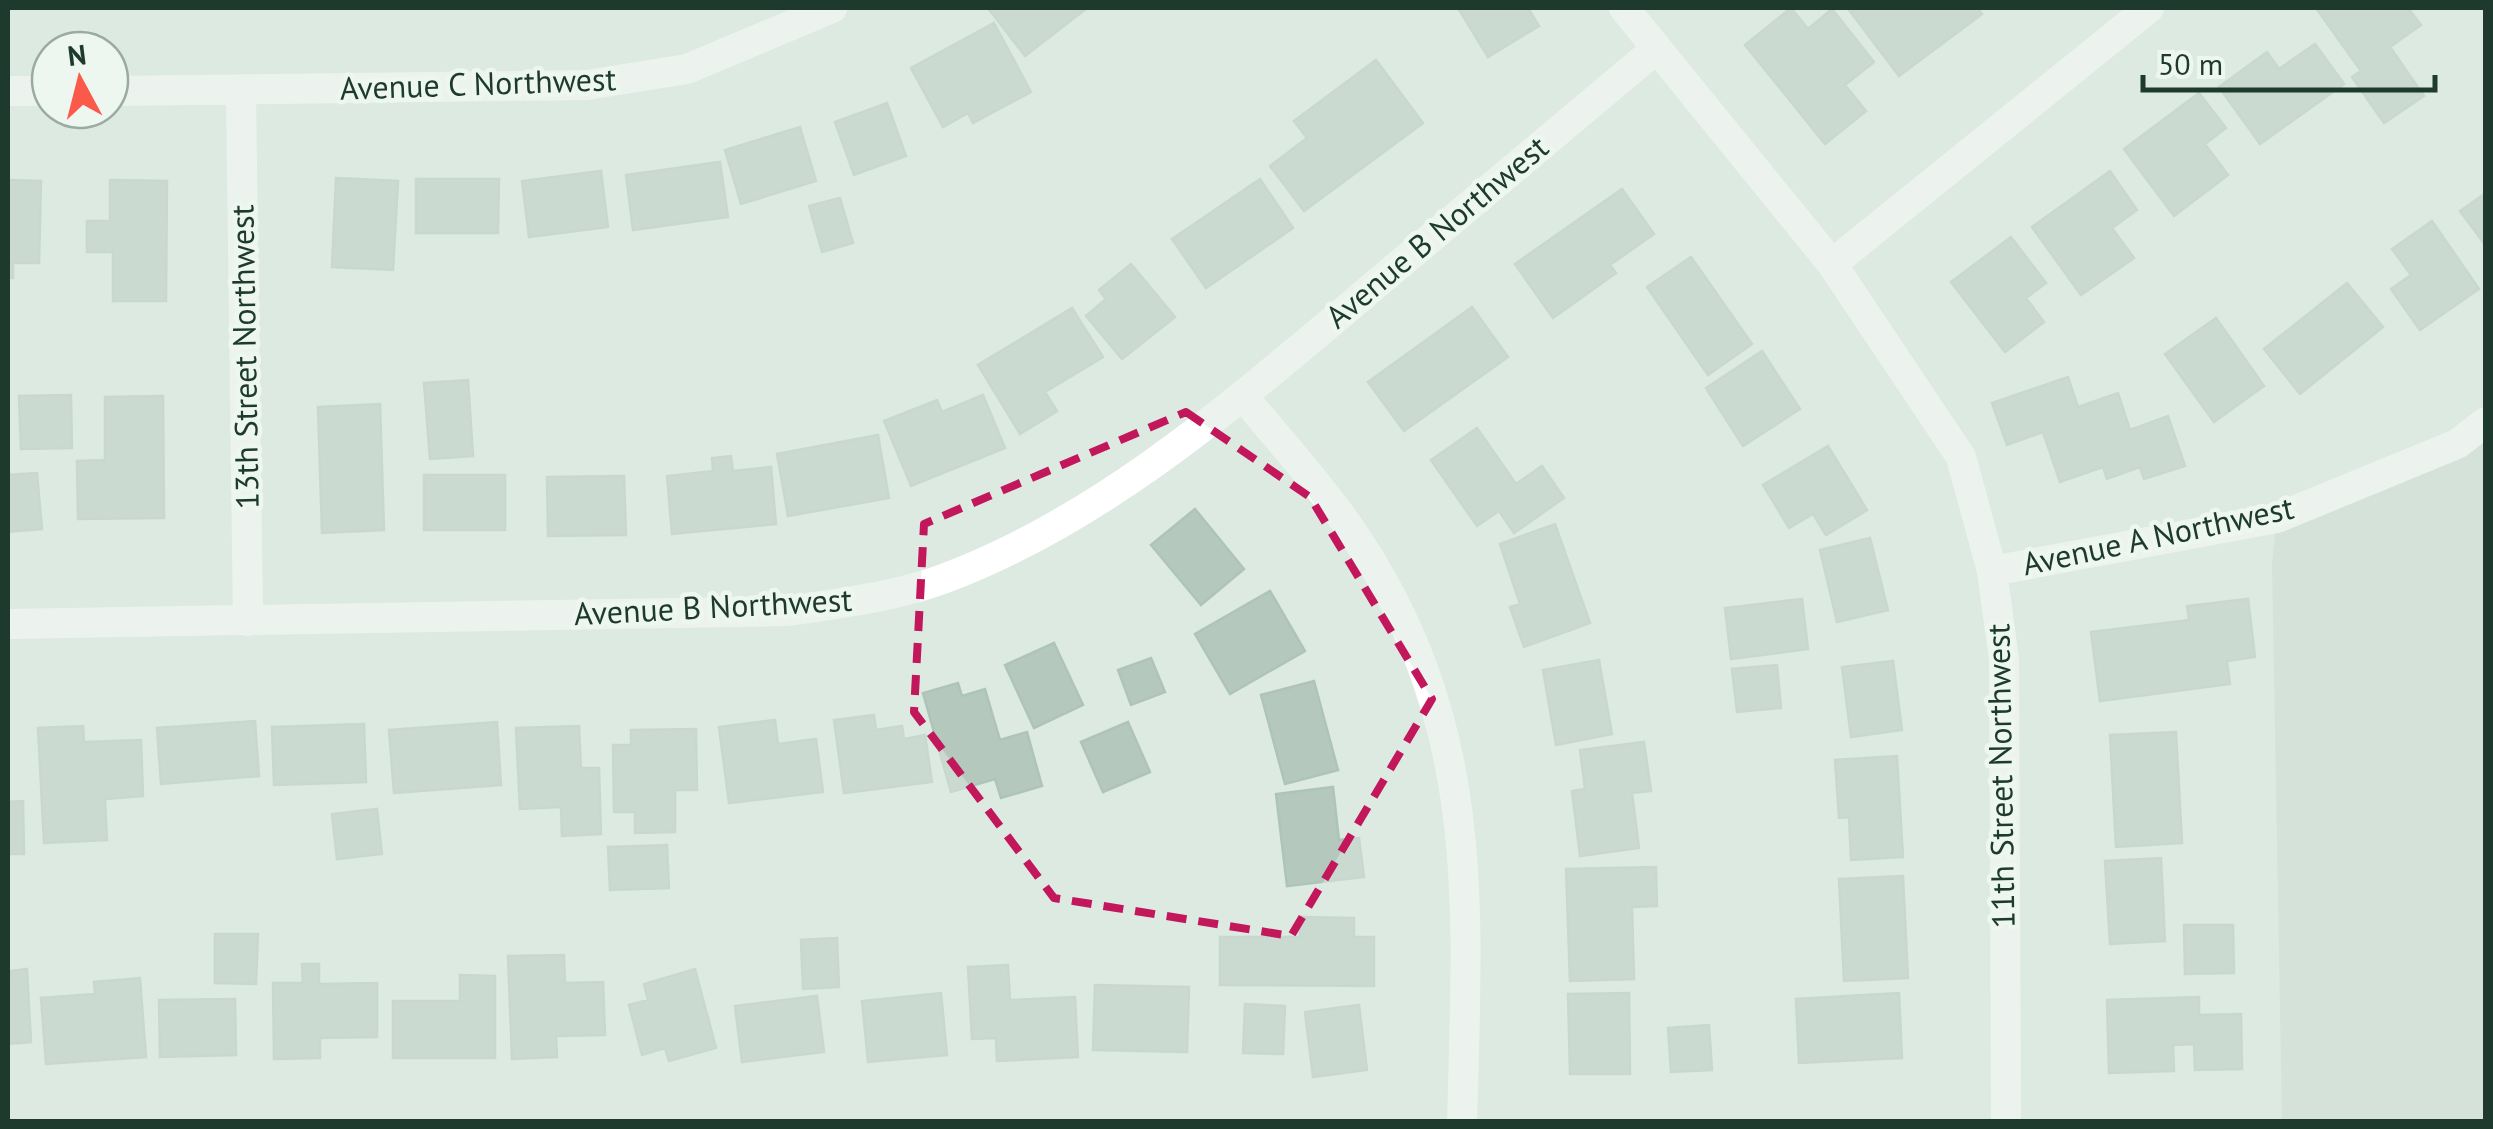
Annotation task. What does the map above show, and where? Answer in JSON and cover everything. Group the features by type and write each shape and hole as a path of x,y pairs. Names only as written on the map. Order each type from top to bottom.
{"street":[{"name":"Avenue C Northwest","path":"130,91 587,85 687,69 832,8"},
{"name":"11th Street Northwest","path":"1624,8 1832,264 1961,457 1992,571 2004,659 2006,1122"},
{"path":"1832,264 2150,8"},
{"name":"Avenue B Northwest","path":"8,624 788,611 871,599 942,580 1011,550 1138,473 1243,396 1656,48"},
{"name":"13th Street Northwest","path":"242,92 248,621"},
{"path":"1243,396 1349,528 1419,654 1455,777 1468,896 1462,1122"},
{"name":"Avenue A Northwest","path":"1992,571 2276,518 2457,444 2486,422"}],"highlighted area":[{"path":"1186,412 1310,497 1432,699 1291,936 1054,898 914,712 924,524"}],"shaded area":[{"path":"2485,422 2485,1121 2282,1121 2272,562 2277,518"}],"building":[{"path":"988,8 1087,8 1025,56"},
{"path":"1458,8 1528,8 1539,26 1488,57"},
{"path":"1791,8 1808,29 1832,9 1874,62 1845,85 1866,111 1825,144 1745,45"},
{"path":"1977,8 1982,14 1899,76 1849,10"},
{"path":"2316,8 2408,8 2421,25 2390,47 2424,96 2384,123 2352,77 2361,71"},
{"path":"994,23 1031,92 973,123 968,113 943,127 911,68"},
{"path":"2315,44 2344,84 2260,144 2219,87 2267,52 2279,69"},
{"path":"1376,60 1423,123 1304,211 1270,166 1307,138 1294,121"},
{"path":"2199,93 2226,128 2205,144 2228,175 2174,216 2124,149"},
{"path":"887,103 906,156 854,175 835,122"},
{"path":"800,127 816,181 741,204 725,150"},
{"path":"720,162 728,217 633,230 626,175"},
{"path":"601,171 608,227 529,237 522,181"},
{"path":"2110,171 2137,210 2112,228 2134,258 2081,295 2032,227"},
{"path":"336,178 398,181 393,270 332,267"},
{"path":"416,179 499,179 498,233 416,233"},
{"path":"1260,179 1293,228 1206,288 1172,239"},
{"path":"8,180 41,181 39,263 13,263 13,278 8,278"},
{"path":"110,180 167,181 166,301 113,301 113,252 87,252 87,221 110,221"},
{"path":"1622,189 1654,234 1610,265 1616,273 1553,318 1515,264"},
{"path":"2486,193 2486,246 2460,211"},
{"path":"840,198 853,243 822,252 809,206"},
{"path":"2432,221 2479,289 2420,330 2391,289 2411,275 2392,249"},
{"path":"2011,237 2046,283 2026,298 2044,322 2005,352 1951,282"},
{"path":"1691,257 1752,344 1708,375 1647,287"},
{"path":"1131,264 1175,317 1122,359 1086,316 1106,299 1099,290"},
{"path":"2347,283 2383,327 2300,394 2264,349"},
{"path":"1472,307 1508,357 1404,431 1368,382"},
{"path":"1072,308 1103,357 1045,392 1057,411 1020,434 978,365"},
{"path":"2216,318 2264,386 2214,422 2165,354"},
{"path":"1762,351 1800,409 1743,446 1706,388"},
{"path":"2068,377 2078,407 2118,393 2130,430 2168,416 2185,466 2144,479 2140,467 2107,479 2103,467 2060,482 2043,432 2007,445 1992,403"},
{"path":"468,380 473,456 430,459 424,383"},
{"path":"71,395 72,448 21,449 19,396"},
{"path":"983,395 1005,448 911,486 884,421 937,400 942,412"},
{"path":"163,396 164,518 78,519 77,461 105,460 105,397"},
{"path":"380,404 384,530 322,533 318,407"},
{"path":"1477,428 1516,484 1542,466 1564,498 1514,533 1499,511 1477,526 1431,460"},
{"path":"878,435 889,498 788,516 777,454"},
{"path":"1828,446 1867,510 1826,535 1813,514 1789,528 1763,485"},
{"path":"731,456 733,471 771,467 776,524 672,534 667,476 713,471 712,458"},
{"path":"37,473 42,529 8,532 8,475"},
{"path":"424,475 505,475 505,530 424,530"},
{"path":"624,476 626,535 548,536 547,477"},
{"path":"1195,509 1244,569 1201,605 1151,545"},
{"path":"1555,524 1590,623 1524,647 1510,607 1520,604 1500,544"},
{"path":"1870,538 1888,610 1837,622 1820,550"},
{"path":"1270,591 1305,651 1230,694 1195,634"},
{"path":"1802,599 1808,649 1731,659 1725,608"},
{"path":"2248,599 2255,657 2227,661 2230,684 2100,701 2091,632 2189,620 2187,606"},
{"path":"1054,643 1083,705 1034,728 1005,665"},
{"path":"1151,658 1165,692 1131,705 1118,670"},
{"path":"1599,660 1612,734 1556,745 1543,670"},
{"path":"1893,661 1902,730 1851,737 1842,667"},
{"path":"1777,665 1781,708 1737,712 1732,669"},
{"path":"1314,681 1338,770 1285,784 1261,695"},
{"path":"958,683 962,696 985,689 1000,740 1027,732 1042,786 1001,798 995,779 951,792 923,693"},
{"path":"874,715 876,730 902,726 904,739 925,735 932,782 844,793 834,720"},
{"path":"775,720 778,744 816,739 823,792 729,803 719,727"},
{"path":"255,721 259,776 161,784 157,728"},
{"path":"497,722 501,785 394,793 389,730"},
{"path":"1128,722 1150,772 1103,792 1081,742"},
{"path":"364,724 366,782 274,785 272,727"},
{"path":"83,726 84,742 141,740 143,796 105,799 107,840 44,843 38,728"},
{"path":"579,726 581,768 599,768 601,834 562,836 561,807 520,809 516,728"},
{"path":"696,729 697,790 675,790 675,832 635,833 635,812 614,812 613,745 631,745 631,730"},
{"path":"2176,732 2182,843 2116,847 2110,735"},
{"path":"1644,742 1651,791 1632,793 1639,848 1580,856 1572,791 1585,789 1580,750"},
{"path":"1897,756 1903,857 1851,860 1849,817 1839,818 1835,760"},
{"path":"1333,787 1339,840 1359,838 1364,877 1287,886 1276,794"},
{"path":"23,801 24,854 8,854 8,802"},
{"path":"377,809 382,854 337,859 332,814"},
{"path":"667,845 669,888 610,890 608,847"},
{"path":"2161,858 2165,941 2110,944 2105,861"},
{"path":"1656,867 1657,906 1632,907 1634,979 1570,981 1566,869"},
{"path":"1903,876 1908,978 1844,981 1839,879"},
{"path":"1300,917 1354,918 1354,937 1374,937 1374,986 1220,985 1220,937 1300,937"},
{"path":"2184,925 2233,925 2234,973 2185,974"},
{"path":"215,934 258,934 256,984 215,983"},
{"path":"837,938 839,987 803,989 801,940"},
{"path":"564,955 565,983 603,982 605,1035 556,1036 557,1057 512,1059 508,956"},
{"path":"302,964 319,964 319,984 377,983 377,1037 320,1038 320,1058 274,1059 273,983 303,983"},
{"path":"1008,965 1010,1000 1075,997 1078,1057 997,1061 996,1038 972,1039 968,967"},
{"path":"27,969 31,1042 8,1044 8,981 12,980 11,971"},
{"path":"695,969 716,1048 669,1061 665,1048 642,1055 629,1005 648,1000 644,984"},
{"path":"460,975 495,976 495,1058 393,1058 393,1001 460,1001"},
{"path":"140,978 146,1057 46,1064 41,998 95,994 94,982"},
{"path":"1095,985 1189,987 1187,1052 1093,1050"},
{"path":"941,993 947,1055 868,1062 862,1001"},
{"path":"1629,993 1630,1074 1570,1074 1568,994"},
{"path":"1899,993 1902,1058 1799,1063 1796,999"},
{"path":"817,996 824,1052 742,1062 735,1006"},
{"path":"2199,997 2199,1015 2241,1014 2242,1069 2195,1070 2194,1044 2173,1045 2174,1071 2109,1073 2107,1000"},
{"path":"235,999 236,1055 160,1057 159,1000"},
{"path":"1245,1004 1285,1006 1283,1054 1243,1053"},
{"path":"1359,1005 1367,1070 1313,1077 1305,1012"},
{"path":"1709,1025 1712,1070 1671,1072 1668,1028"}]}
